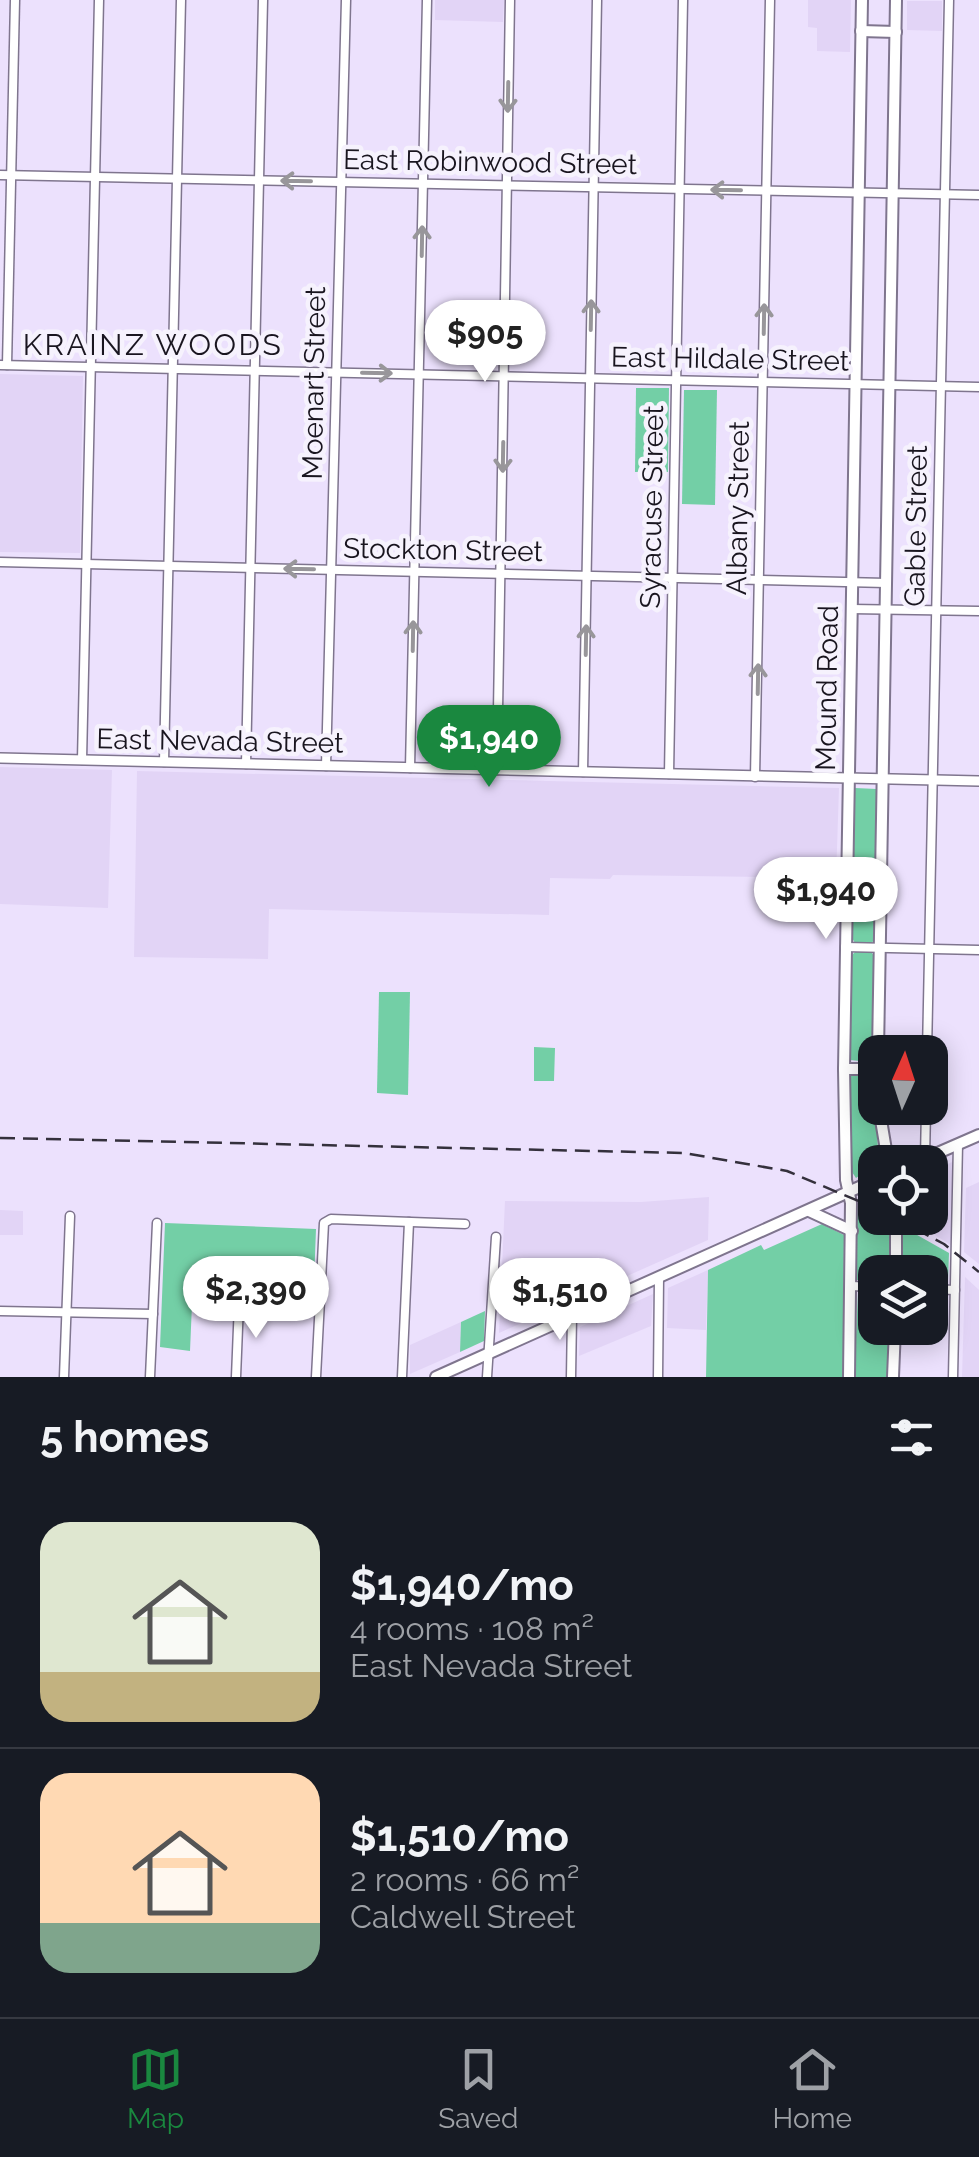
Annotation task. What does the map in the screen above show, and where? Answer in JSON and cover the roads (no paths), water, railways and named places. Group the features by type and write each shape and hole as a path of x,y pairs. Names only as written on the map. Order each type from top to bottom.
{"main road":[{"name":"Mound Road","path":"849,1377 852,1231 846,1180 844,1069 862,0"},
{"name":"Mound Road","path":"878,1035 896,0"},
{"path":"861,31 896,32"},
{"path":"844,1069 858,1069"},
{"path":"948,1149 979,1134"},
{"path":"436,1377 858,1187"},
{"path":"809,1211 852,1231"},
{"path":"894,1377 895,1345"}],"street":[{"path":"3,365 15,0"},
{"path":"82,760 99,0"},
{"path":"164,762 181,0"},
{"path":"246,764 263,0"},
{"name":"Moenart Street","path":"326,766 346,0"},
{"path":"410,768 427,0"},
{"path":"497,770 510,0"},
{"path":"583,772 597,0"},
{"name":"Syracuse Street","path":"669,774 683,0"},
{"name":"Albany Street","path":"756,776 770,0"},
{"name":"Gable Street","path":"927,1035 949,0"},
{"name":"East Robinwood Street","path":"0,174 979,195"},
{"name":"East Hildale Street","path":"3,365 979,387"},
{"name":"Stockton Street","path":"0,562 886,584"},
{"path":"851,609 979,612"},
{"name":"East Nevada Street","path":"0,758 979,781"},
{"path":"846,947 979,950"},
{"path":"954,1377 958,1144"},
{"path":"64,1377 70,1216"},
{"path":"316,1377 325,1222 331,1219 464,1224"},
{"path":"402,1377 409,1222"},
{"path":"150,1377 157,1223"},
{"path":"486,1377 496,1237"},
{"path":"658,1377 659,1278"},
{"path":"851,1286 858,1286"},
{"path":"948,1290 955,1290"},
{"path":"236,1377 239,1303"},
{"path":"0,1311 153,1314"},
{"path":"571,1377 572,1316"}],"railway":[{"path":"0,1138 684,1153 787,1171 858,1201"},
{"path":"927,1235 979,1272"}],"district":[{"name":"KRAINZ WOODS","path":"153,344"}]}
